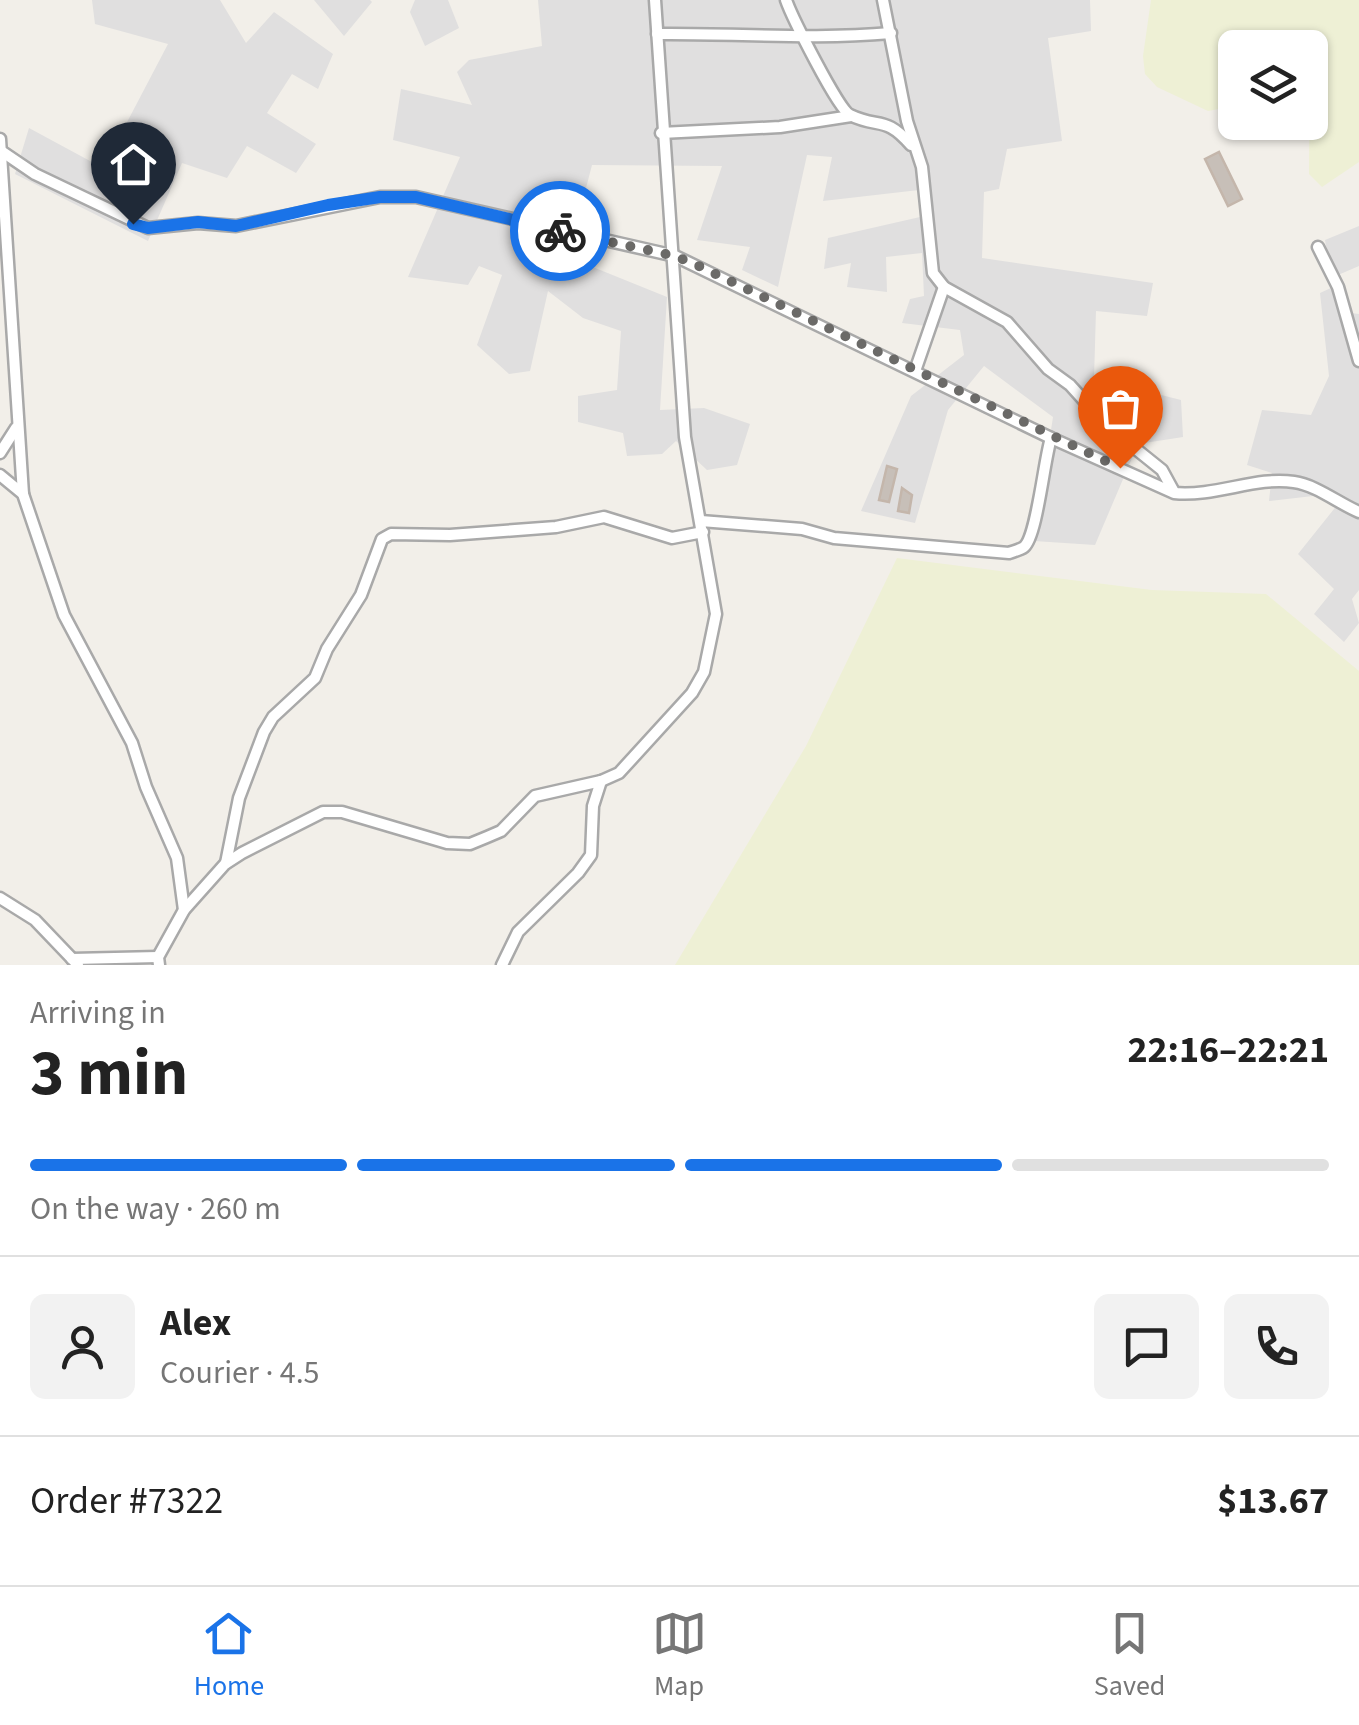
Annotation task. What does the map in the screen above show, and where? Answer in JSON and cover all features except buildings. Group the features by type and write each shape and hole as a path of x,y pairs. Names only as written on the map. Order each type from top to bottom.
{"street":[{"path":"0,898 34,920 75,962 159,961 184,910 225,864 323,812 342,812 446,843 470,844 500,831 535,796 619,773 692,693 704,672 716,614 685,437 655,0"},
{"path":"786,0 842,109 851,116 898,129 917,151"},
{"path":"882,0 907,120 922,167 928,256 933,273 944,288 1008,322 1048,369 1162,470 1174,492"},
{"path":"657,34 804,40 891,33"},
{"path":"662,133 764,129 851,116"},
{"path":"0,139 23,494 64,615 132,743 146,787 164,822 177,858 184,910"},
{"path":"1,151 36,174 148,228 198,222 236,226 328,205 380,197 416,197 675,256 1051,438 1174,492 1195,495 1276,480 1298,482 1359,512"},
{"path":"1318,247 1338,287 1359,361"},
{"path":"916,371 944,288"},
{"path":"0,453 17,428"},
{"path":"225,864 239,798 264,732 273,717 315,678 327,649 361,595 382,540 390,534 556,527 604,517 672,538 702,527 802,529 834,538 1009,553 1024,547 1034,532 1042,465 1051,438"},
{"path":"0,474 23,494"},
{"path":"502,965 518,932 591,855 592,806 601,781"}],"shaded area":[{"path":"92,0 220,0 246,43 274,12 333,54 318,89 292,74 267,113 316,144 296,173 247,146 227,178 182,163 148,241 15,174 29,128 103,168 168,44 95,24"},
{"path":"314,0 370,0 372,2 344,36"},
{"path":"415,0 448,0 459,28 425,46 410,12"},
{"path":"538,0 1090,0 1091,31 1048,38 1062,141 1007,149 999,189 984,192 982,258 1153,283 1147,316 1096,311 1094,378 1181,400 1183,437 1138,444 1095,545 1034,541 1053,417 984,366 948,410 915,523 861,511 911,396 964,355 960,330 902,323 910,299 924,296 922,253 886,257 887,292 847,287 851,263 824,269 828,238 920,217 919,190 823,201 832,157 807,155 778,287 742,270 750,247 697,240 722,166 592,165 568,257 667,297 660,410 704,408 750,424 737,465 707,470 676,441 662,454 627,456 623,433 578,422 578,396 617,390 621,331 583,318 548,291 530,371 509,374 477,345 502,275 479,266 468,285 408,277 460,157 393,140 401,89 472,105 457,72 469,60 542,46"},
{"path":"1359,226 1359,266 1338,275 1351,313 1359,314 1359,590 1352,599 1359,623 1344,642 1314,614 1334,589 1298,554 1338,504 1330,494 1269,501 1272,473 1247,465 1262,410 1311,415 1329,376 1320,293 1333,287 1325,240"}],"green space":[{"path":"1151,0 1359,0 1359,162 1322,187 1309,174 1309,140 1328,140 1328,30 1218,30 1218,109 1208,111 1157,87 1145,74 1143,56"},
{"path":"897,558 1152,590 1266,594 1359,671 1359,965 675,965 806,746"}],"way so far":[{"path":"560,231 675,256 699,266 1120,468"}],"route":[{"path":"133,224 148,228 198,222 236,226 328,205 380,197 416,197 560,231"}]}
